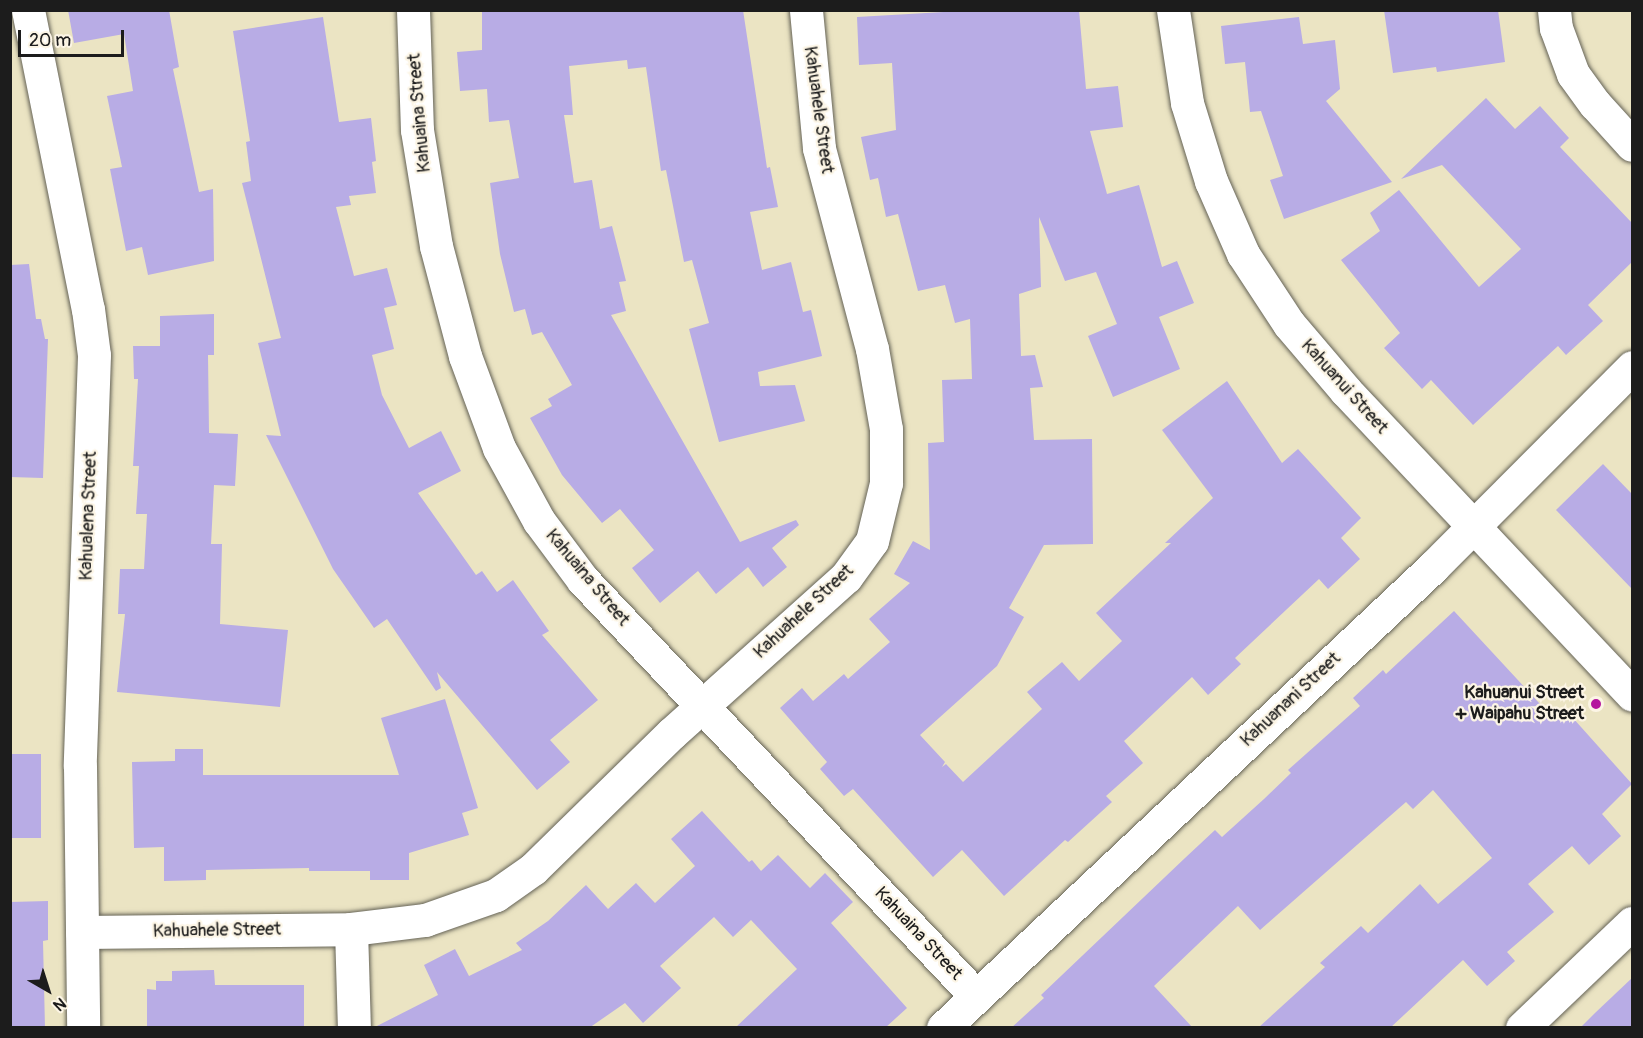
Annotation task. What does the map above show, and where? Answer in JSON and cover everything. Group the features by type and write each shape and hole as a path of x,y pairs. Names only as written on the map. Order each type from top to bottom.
{"street":[{"name":"Kahualena Street","path":"28,10 88,309 93,355 80,766 83,1028"},
{"name":"Kahuaina Street","path":"413,10 417,130 436,246 465,356 499,448 539,521 583,580 976,996"},
{"name":"Kahuahele Street","path":"82,932 351,930 425,920 496,894 533,869 702,706 846,577 872,541 886,483 886,429 872,349 819,148 806,10"},
{"name":"Kahuanui Street","path":"1173,10 1187,103 1211,181 1243,255 1288,324 1346,391 1632,695"},
{"path":"1554,10 1556,28 1573,74 1595,104 1632,145"},
{"name":"Kahuanani Street","path":"943,1028 1473,526 1632,366"},
{"path":"1522,1028 1632,923"},
{"path":"351,930 354,1028"}],"building":[{"path":"68,10 169,10 179,67 173,69 199,192 213,189 214,261 148,275 142,247 126,251 110,169 122,167 107,96 133,91 124,34 74,43"},
{"path":"482,10 743,10 767,168 770,167 778,207 750,212 762,270 791,262 803,312 811,310 822,356 758,372 760,386 795,385 805,421 719,442 689,329 709,323 692,260 684,262 666,170 661,171 646,67 628,69 627,60 569,66 573,115 564,115 574,183 592,180 600,229 612,226 626,281 619,282 626,311 611,315 740,542 796,520 799,525 772,548 787,567 763,587 748,567 716,594 698,571 660,603 632,568 654,550 620,509 602,523 562,475 530,418 552,406 548,399 572,385 542,332 532,335 525,309 514,312 500,254 490,183 519,178 509,120 489,122 487,89 460,91 457,52 482,50"},
{"path":"978,10 1079,10 1086,89 1118,86 1123,127 1090,131 1107,194 1139,185 1162,267 1177,261 1194,303 1159,317 1180,369 1113,397 1088,336 1117,324 1096,272 1065,281 1039,217 1041,287 1019,294 1021,356 1035,355 1043,387 1030,388 1034,440 1092,439 1093,544 1044,545 1009,608 1024,617 997,666 920,735 945,762 942,767 946,764 963,782 1042,709 1027,692 1062,662 1079,681 1122,641 1096,613 1171,543 1165,543 1213,498 1162,430 1227,381 1282,463 1298,449 1361,518 1341,538 1360,559 1328,589 1319,579 1235,658 1241,664 1208,695 1192,677 1124,741 1143,763 1106,796 1112,802 1068,842 1065,840 1004,896 962,850 933,877 853,789 844,796 820,769 827,762 780,708 802,688 813,701 844,674 848,679 890,642 869,619 910,583 894,574 913,541 930,550 928,443 944,442 942,380 972,379 970,319 955,323 945,285 918,291 898,214 886,217 878,178 870,180 861,137 896,130 892,63 859,65 857,17"},
{"path":"1384,10 1498,10 1505,62 1437,72 1436,67 1393,73"},
{"path":"323,17 339,122 371,118 376,161 372,162 376,193 349,196 351,205 336,207 354,276 387,268 397,305 384,308 394,349 372,355 382,395 409,448 441,431 461,471 418,493 476,575 482,571 497,592 513,580 549,631 542,635 598,700 550,740 570,762 537,790 437,672 441,688 436,691 387,619 374,628 333,569 266,435 281,436 258,343 281,338 242,183 251,181 246,142 250,141 233,31"},
{"path":"1299,17 1303,44 1335,40 1340,89 1326,101 1392,182 1284,219 1270,180 1283,176 1261,111 1250,112 1245,62 1225,64 1221,26"},
{"path":"1486,98 1515,129 1540,106 1569,138 1560,147 1632,223 1632,262 1588,305 1603,321 1566,355 1558,346 1473,425 1431,380 1422,389 1384,348 1400,333 1341,260 1380,231 1370,213 1399,190 1479,287 1521,249 1442,165 1401,179"},
{"path":"29,264 36,319 41,319 45,339 48,339 43,478 10,477 10,265"},
{"path":"214,314 214,355 208,355 209,433 238,434 235,486 214,485 211,544 222,544 220,624 288,630 280,707 117,692 125,614 118,614 120,569 144,569 147,514 136,514 139,466 133,466 138,379 134,379 133,346 160,346 160,316"},
{"path":"1603,464 1632,494 1632,589 1556,510"},
{"path":"1454,611 1553,718 1564,708 1632,784 1602,814 1621,836 1589,865 1572,846 1528,884 1554,912 1507,952 1515,961 1487,986 1463,960 1390,1028 1258,1028 1325,967 1320,963 1361,926 1368,933 1420,884 1438,904 1492,858 1433,790 1413,809 1406,802 1260,930 1238,906 1154,986 1193,1028 1011,1028 1044,998 1041,995 1215,830 1222,837 1264,799 1291,773 1288,770 1360,706 1353,698 1383,670 1386,674"},
{"path":"445,699 478,808 462,813 469,835 409,853 409,880 370,880 370,871 309,871 309,868 206,870 206,880 164,881 164,847 134,848 132,762 175,761 175,749 203,749 203,775 399,775 381,718"},
{"path":"10,754 41,754 41,838 10,838"},
{"path":"702,811 749,862 752,860 761,871 778,855 810,888 825,873 853,902 831,923 907,1008 885,1028 735,1028 797,969 751,920 733,937 714,917 660,966 681,988 643,1023 625,1003 589,1028 373,1028 438,995 424,965 455,949 469,976 522,950 516,943 548,921 586,885 608,909 636,883 655,903 695,866 671,839"},
{"path":"48,901 48,940 43,941 45,1028 10,1028 10,902"},
{"path":"214,970 215,985 304,985 304,1028 147,1028 147,989 156,990 156,981 172,981 172,971"},
{"path":"1632,978 1632,1028 1580,1028 1595,1013"}],"place":[{"name":"Kahuanui Street + Waipahu Street","path":"1596,704"}]}
